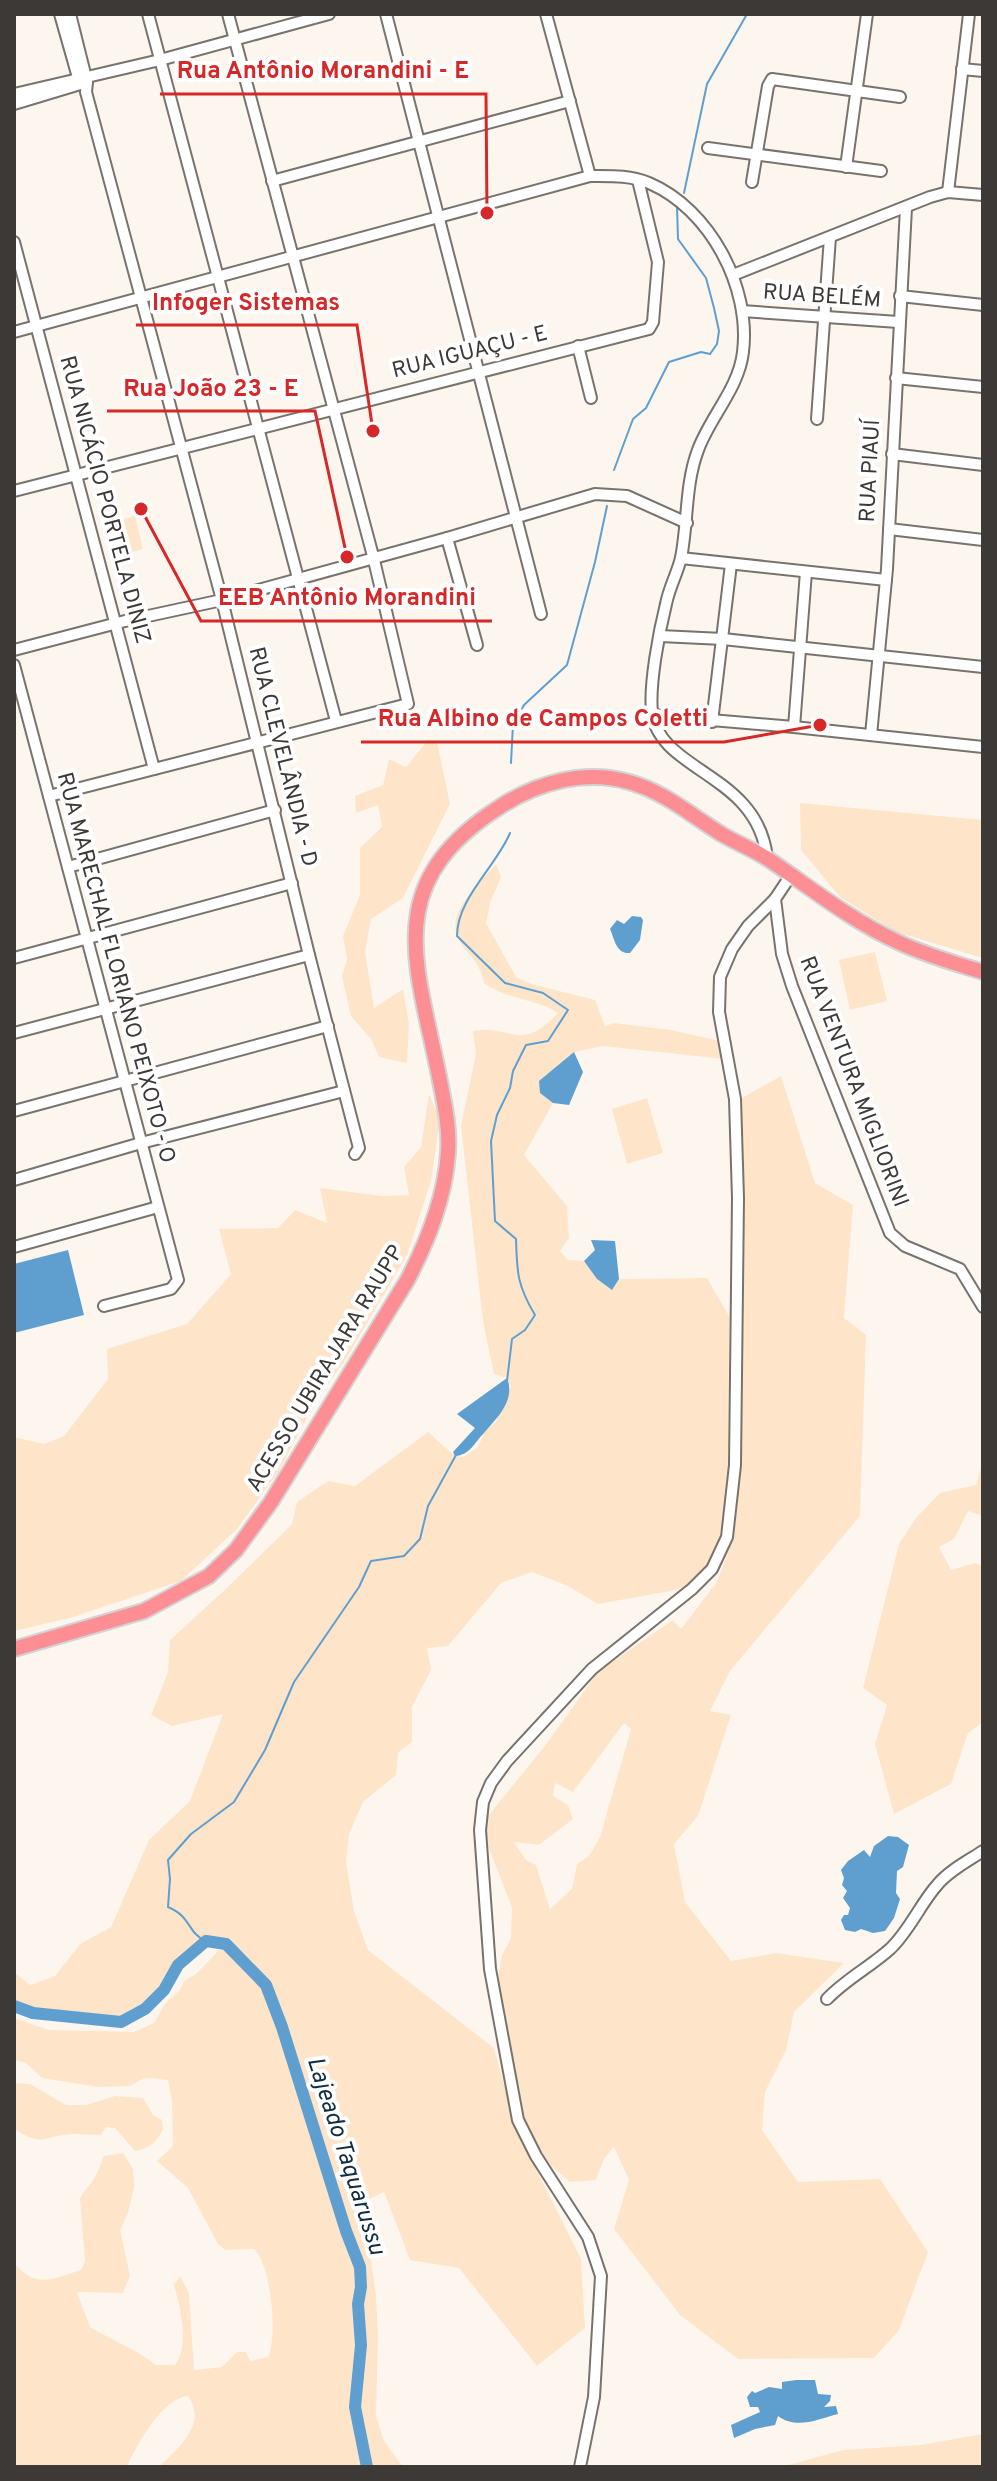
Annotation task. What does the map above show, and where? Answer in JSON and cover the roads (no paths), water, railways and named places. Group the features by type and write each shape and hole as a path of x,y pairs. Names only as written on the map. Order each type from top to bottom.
{"highway":[{"name":"ACESSO UBIRAJARA RAUPP","path":"14,1649 144,1611 209,1576 236,1550 271,1502 408,1279 425,1246 442,1193 448,1153 447,1117 417,972 414,931 428,877 448,852 487,815 519,794 564,779 604,777 651,788 724,835 767,858 854,918 896,942 983,972"}],"street":[{"name":"RUA CLEVELÂNDIA - D","path":"60,14 84,82"},
{"name":"RUA CLEVELÂNDIA - D","path":"70,14 84,82 275,810 359,1148 355,1154"},
{"path":"148,14 336,721"},
{"path":"49,796 408,704 373,556 228,14"},
{"path":"14,104 329,14"},
{"path":"386,14 541,614"},
{"path":"546,14 590,176"},
{"path":"846,167 867,14"},
{"path":"948,192 969,14"},
{"path":"962,69 983,71"},
{"path":"752,182 768,86 772,79 900,97"},
{"path":"14,94 84,82"},
{"path":"272,181 570,101"},
{"path":"708,148 881,171"},
{"path":"14,332 590,176 620,175 674,195 691,210 718,247 733,275 744,334 737,376 696,454 681,558 666,604 660,636 652,689 652,715 666,743 747,805 764,839 767,858"},
{"name":"RUA IGUAÇU - E","path":"14,491 651,326 658,262 638,180"},
{"path":"733,275 948,192 983,195"},
{"name":"RUA PIAUÍ","path":"871,735 886,580 906,208"},
{"path":"817,419 830,237"},
{"name":"RUA NICÁCIO PORTELA DINIZ","path":"14,242 154,769"},
{"path":"900,296 983,305"},
{"name":"RUA BELÉM","path":"742,311 898,322"},
{"path":"578,346 591,398"},
{"path":"896,378 983,387"},
{"path":"892,454 983,465"},
{"path":"14,650 222,600 595,494 627,496 687,523"},
{"path":"889,529 983,540"},
{"path":"447,538 477,645"},
{"path":"681,558 886,580"},
{"path":"712,722 731,564"},
{"path":"794,727 806,572"},
{"path":"660,636 723,639 983,667"},
{"name":"RUA MARECHAL FLORIANO PEIXOTO - O","path":"14,665 178,1280 171,1289 104,1306"},
{"path":"652,715 983,747"},
{"path":"68,867 275,810"},
{"path":"580,2467 594,2397 601,2276 588,2237 536,2156 518,2120 490,1969 480,1830 483,1802 491,1783 507,1761 592,1669 692,1589 712,1569 727,1537 735,1465 738,1198 735,1099 719,1012 720,977 732,949 748,926 775,899 791,875"},
{"path":"14,958 292,883"},
{"name":"RUA VENTURA MIGLIORINI","path":"775,899 782,954 792,986 890,1233 905,1246 960,1269 983,1307"},
{"path":"14,1033 309,955"},
{"path":"14,1111 328,1026"},
{"path":"14,1180 141,1143 344,1091"},
{"path":"14,1247 158,1207"},
{"path":"827,1999 840,1985 889,1950 944,1878 983,1851"}],"water":[{"path":"632,916 643,920 640,940 630,953 625,953 617,946 610,929 617,920 624,924"},
{"path":"574,1052 583,1072 569,1105 553,1103 540,1093 539,1081"},
{"path":"591,1240 615,1241 619,1279 612,1290 597,1279 584,1261 595,1250"},
{"path":"68,1250 84,1315 14,1333 14,1264"},
{"path":"507,1378 509,1394 499,1415 468,1451 455,1456 453,1452 475,1428 457,1414"},
{"path":"888,1836 898,1837 909,1845 903,1867 897,1871 896,1893 900,1899 894,1918 885,1931 845,1930 841,1920 848,1915 850,1908 843,1898 847,1891 842,1885 844,1878 841,1870 864,1850 870,1857 874,1846"},
{"path":"815,2380 818,2394 831,2395 824,2407 836,2406 838,2414 800,2423 778,2416 775,2425 734,2438 731,2425 760,2412 758,2407 750,2407 747,2397 752,2391 755,2393 769,2387 782,2389 782,2382"}],"waterway":[{"path":"684,193 707,84 747,14"},
{"path":"614,470 633,419 646,408 669,362 701,352 710,354 717,344 719,331 706,278 678,239 677,207"},
{"path":"511,763 513,724 524,705 567,665 607,506"},
{"path":"507,1381 512,1339 525,1330 535,1315 519,1278 516,1239 495,1221 491,1141 513,1071 526,1045 548,1041 568,1010 543,993 505,983 457,936 463,909 510,833"},
{"path":"206,1941 195,1934 181,1915 168,1907 168,1860 191,1834 234,1802 265,1750 294,1682 359,1587 371,1561 404,1556 420,1539 428,1506 456,1455"},
{"name":"Lajeado Taquarussu","path":"14,2006 33,2013 121,2022 145,2009 164,1990 178,1965 206,1941 226,1944 266,1985 360,2267 358,2304 361,2345 355,2407 367,2467"}],"place":[{"name":"Rua Antônio Morandini - E","path":"487,213"},
{"name":"Infoger Sistemas","path":"373,431"},
{"name":"EEB Antônio Morandini","path":"141,509"},
{"name":"Rua João 23 - E","path":"347,557"},
{"name":"Rua Albino de Campos Coletti","path":"820,725"}]}
